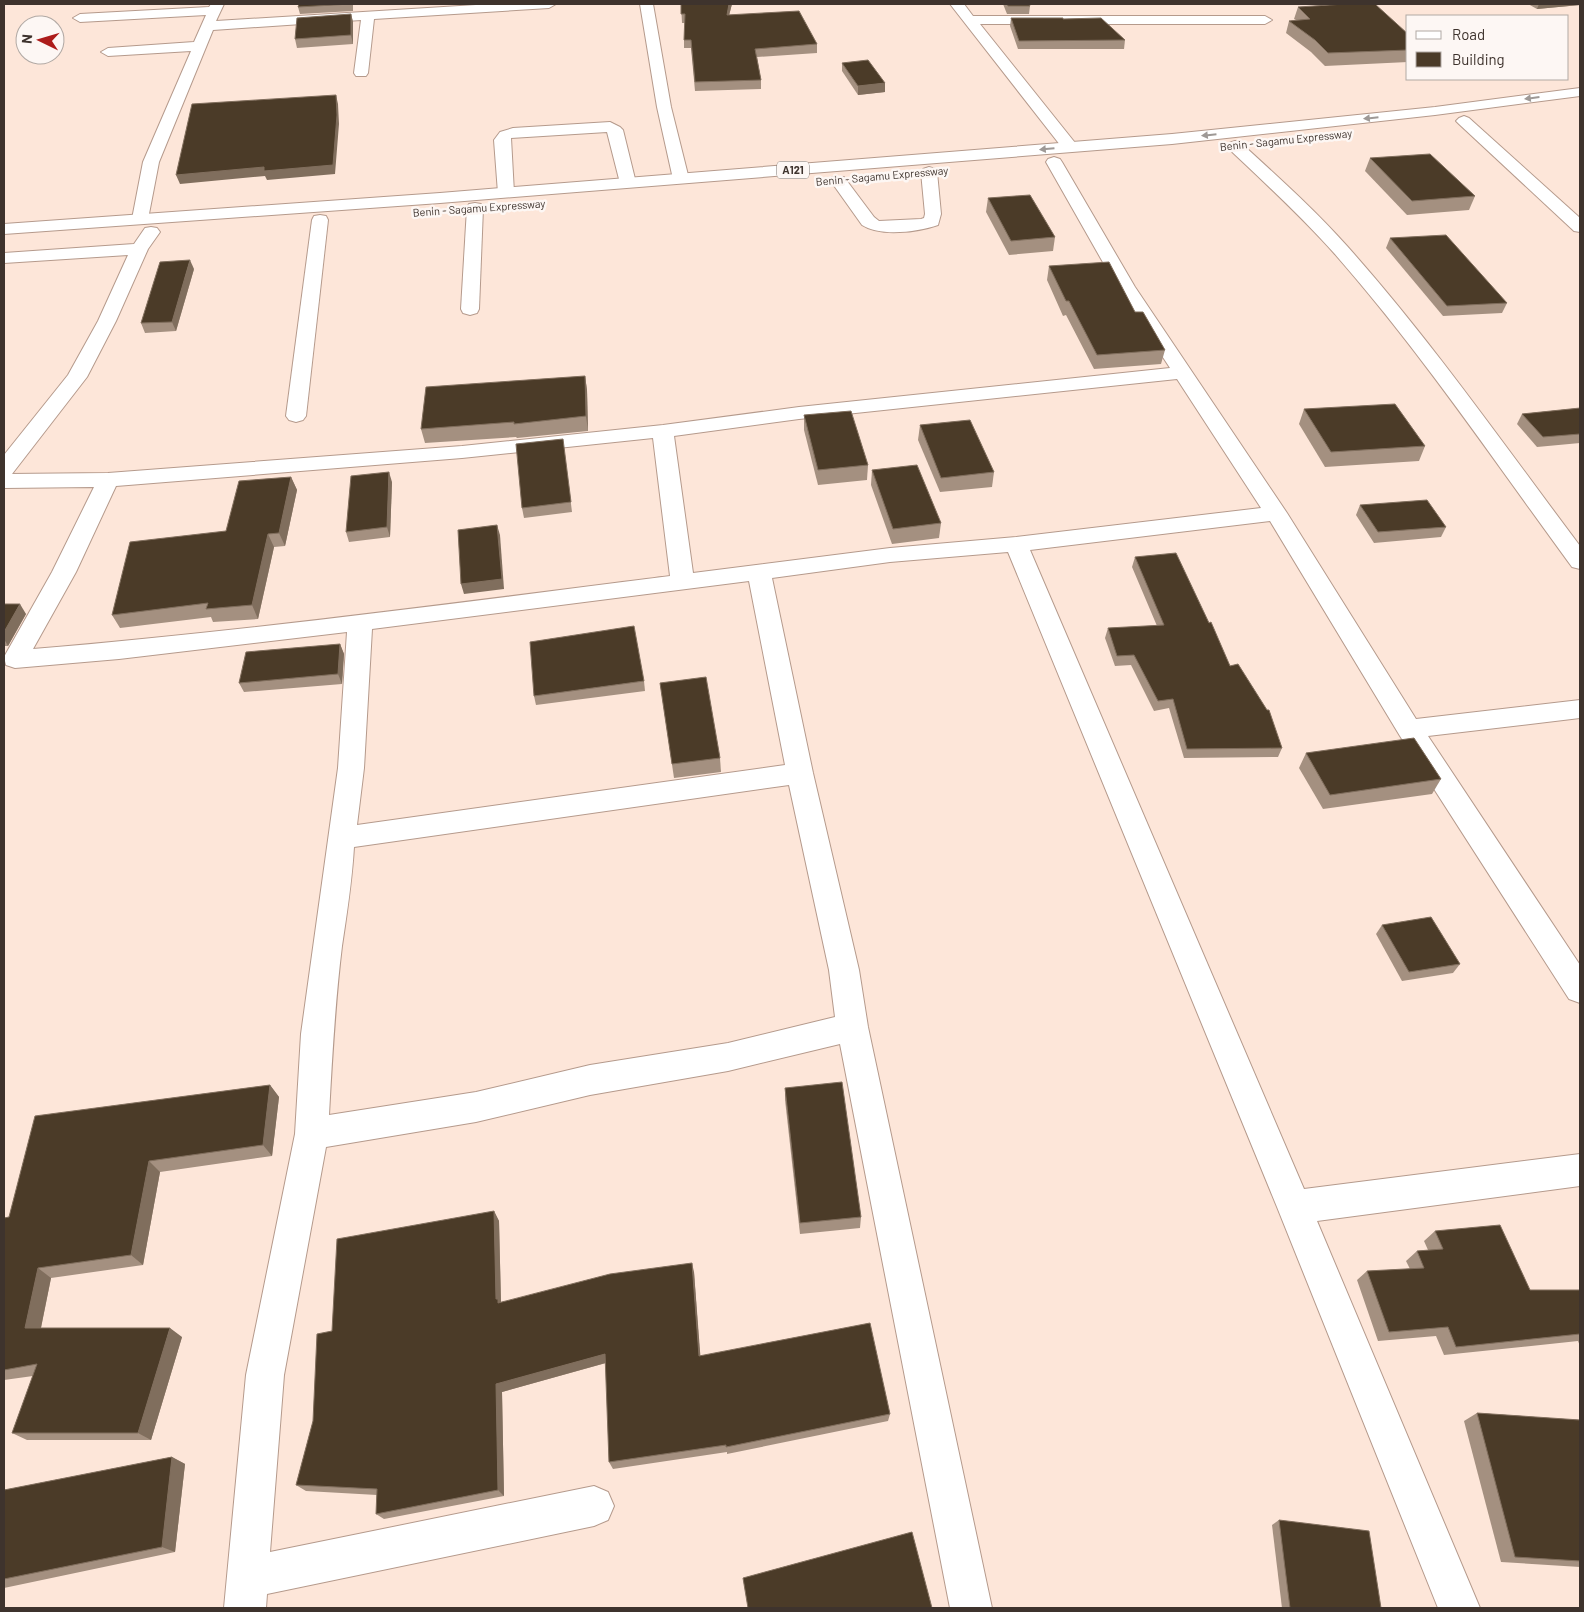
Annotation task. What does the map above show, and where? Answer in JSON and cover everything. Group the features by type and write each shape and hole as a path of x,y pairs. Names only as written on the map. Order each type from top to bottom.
{"main road":[{"path":"208,26 488,6 549,4"},
{"path":"646,4 664,107 681,179"},
{"path":"958,4 1062,155 1126,287 1276,513 1409,729 1580,990"},
{"path":"4,469 77,377 111,314 139,249 146,225 151,162 215,7 80,18"},
{"path":"361,73 368,15"},
{"path":"970,20 1265,20"},
{"path":"108,52 199,46"},
{"name":"A121","path":"4,229 146,225 628,183 1062,155 1172,139 1416,113 1580,92"},
{"name":"Benin - Sagamu Expressway","path":"4,242 146,225 320,220 838,180 928,172 1062,155 1235,146 1580,108"},
{"path":"1464,121 1580,227"},
{"path":"506,193 502,140 505,135 514,132 610,127 615,130 628,183"},
{"path":"1235,146 1320,228 1355,267 1480,428 1580,562"},
{"path":"838,180 868,222 884,227 924,224 932,220 933,214 928,172"},
{"path":"470,309 475,208"},
{"path":"296,416 320,220"},
{"path":"4,258 139,249"},
{"path":"4,480 108,480 462,452 663,431 799,412 1184,373"},
{"path":"663,431 682,580"},
{"path":"9,668 64,572 108,480"},
{"path":"9,668 119,650 466,610 682,580 759,573 890,555 1016,544 1276,513"},
{"path":"1016,544 1294,1207 1459,1608"},
{"path":"759,573 800,772 844,970 852,1028 971,1608"},
{"path":"360,622 350,768 338,880 327,947 317,1034 312,1134 265,1375 246,1592 594,1506"},
{"path":"1409,729 1580,709"},
{"path":"341,838 800,772"},
{"path":"312,1134 476,1107 590,1080 728,1057 852,1028"},
{"path":"1294,1207 1580,1170"}],"building":[{"path":"299,4 351,4 298,7"},
{"path":"681,4 729,4 727,15 799,11 817,44 755,49 761,80 695,82 691,40 684,40 685,14 681,14"},
{"path":"1007,4 1029,4 1030,6 1008,6"},
{"path":"1375,4 1406,32 1406,50 1328,53 1315,40 1289,21 1310,19 1298,7"},
{"path":"351,14 351,35 295,39 297,18"},
{"path":"1011,18 1101,18 1125,40 1019,41"},
{"path":"868,60 885,83 858,86 842,63"},
{"path":"336,95 337,115 333,165 264,171 264,167 176,175 192,104"},
{"path":"1430,154 1475,196 1412,201 1370,158"},
{"path":"1030,195 1055,237 1011,241 988,198"},
{"path":"1446,235 1507,303 1447,306 1390,238"},
{"path":"190,260 172,322 141,323 160,262"},
{"path":"1109,262 1135,312 1143,312 1165,350 1097,355 1069,301 1066,301 1049,266"},
{"path":"585,376 586,416 514,424 514,422 421,429 426,387"},
{"path":"1395,404 1425,446 1331,452 1304,409"},
{"path":"1580,408 1580,434 1543,437 1522,414"},
{"path":"851,411 868,465 818,470 804,415"},
{"path":"970,420 994,472 941,478 920,425"},
{"path":"563,439 571,502 522,508 516,444"},
{"path":"917,465 941,523 893,529 872,470"},
{"path":"389,472 387,527 346,532 351,476"},
{"path":"291,477 279,533 268,534 252,605 206,609 208,603 112,615 130,542 226,531 239,481"},
{"path":"1427,500 1446,527 1378,532 1360,505"},
{"path":"497,525 502,579 461,584 458,530"},
{"path":"1176,553 1209,623 1211,622 1230,666 1238,664 1267,710 1269,710 1282,748 1187,749 1173,699 1158,701 1134,655 1117,656 1108,628 1164,625 1135,557"},
{"path":"4,604 20,604 4,632"},
{"path":"634,626 644,681 534,696 530,642"},
{"path":"340,644 338,674 239,683 246,652"},
{"path":"706,677 720,758 672,764 660,683"},
{"path":"1414,738 1441,779 1330,795 1306,753"},
{"path":"1431,917 1460,964 1409,972 1382,925"},
{"path":"842,1082 861,1217 800,1223 785,1088"},
{"path":"270,1085 263,1145 149,1161 131,1255 38,1268 25,1328 170,1328 138,1433 12,1433 37,1364 4,1370 4,1218 9,1217 35,1116"},
{"path":"494,1211 496,1299 498,1299 498,1303 610,1274 692,1263 699,1356 870,1323 890,1414 726,1447 726,1445 609,1462 605,1354 496,1384 498,1490 376,1514 377,1489 296,1485 313,1421 317,1334 332,1331 337,1239"},
{"path":"1500,1225 1530,1290 1580,1290 1580,1334 1456,1347 1448,1327 1389,1332 1367,1271 1424,1268 1417,1251 1443,1249 1435,1231"},
{"path":"1477,1413 1580,1420 1580,1561 1515,1557"},
{"path":"172,1457 162,1547 4,1579 4,1490"},
{"path":"1279,1520 1369,1531 1381,1608 1290,1608"},
{"path":"912,1532 932,1608 748,1608 743,1578"}]}
